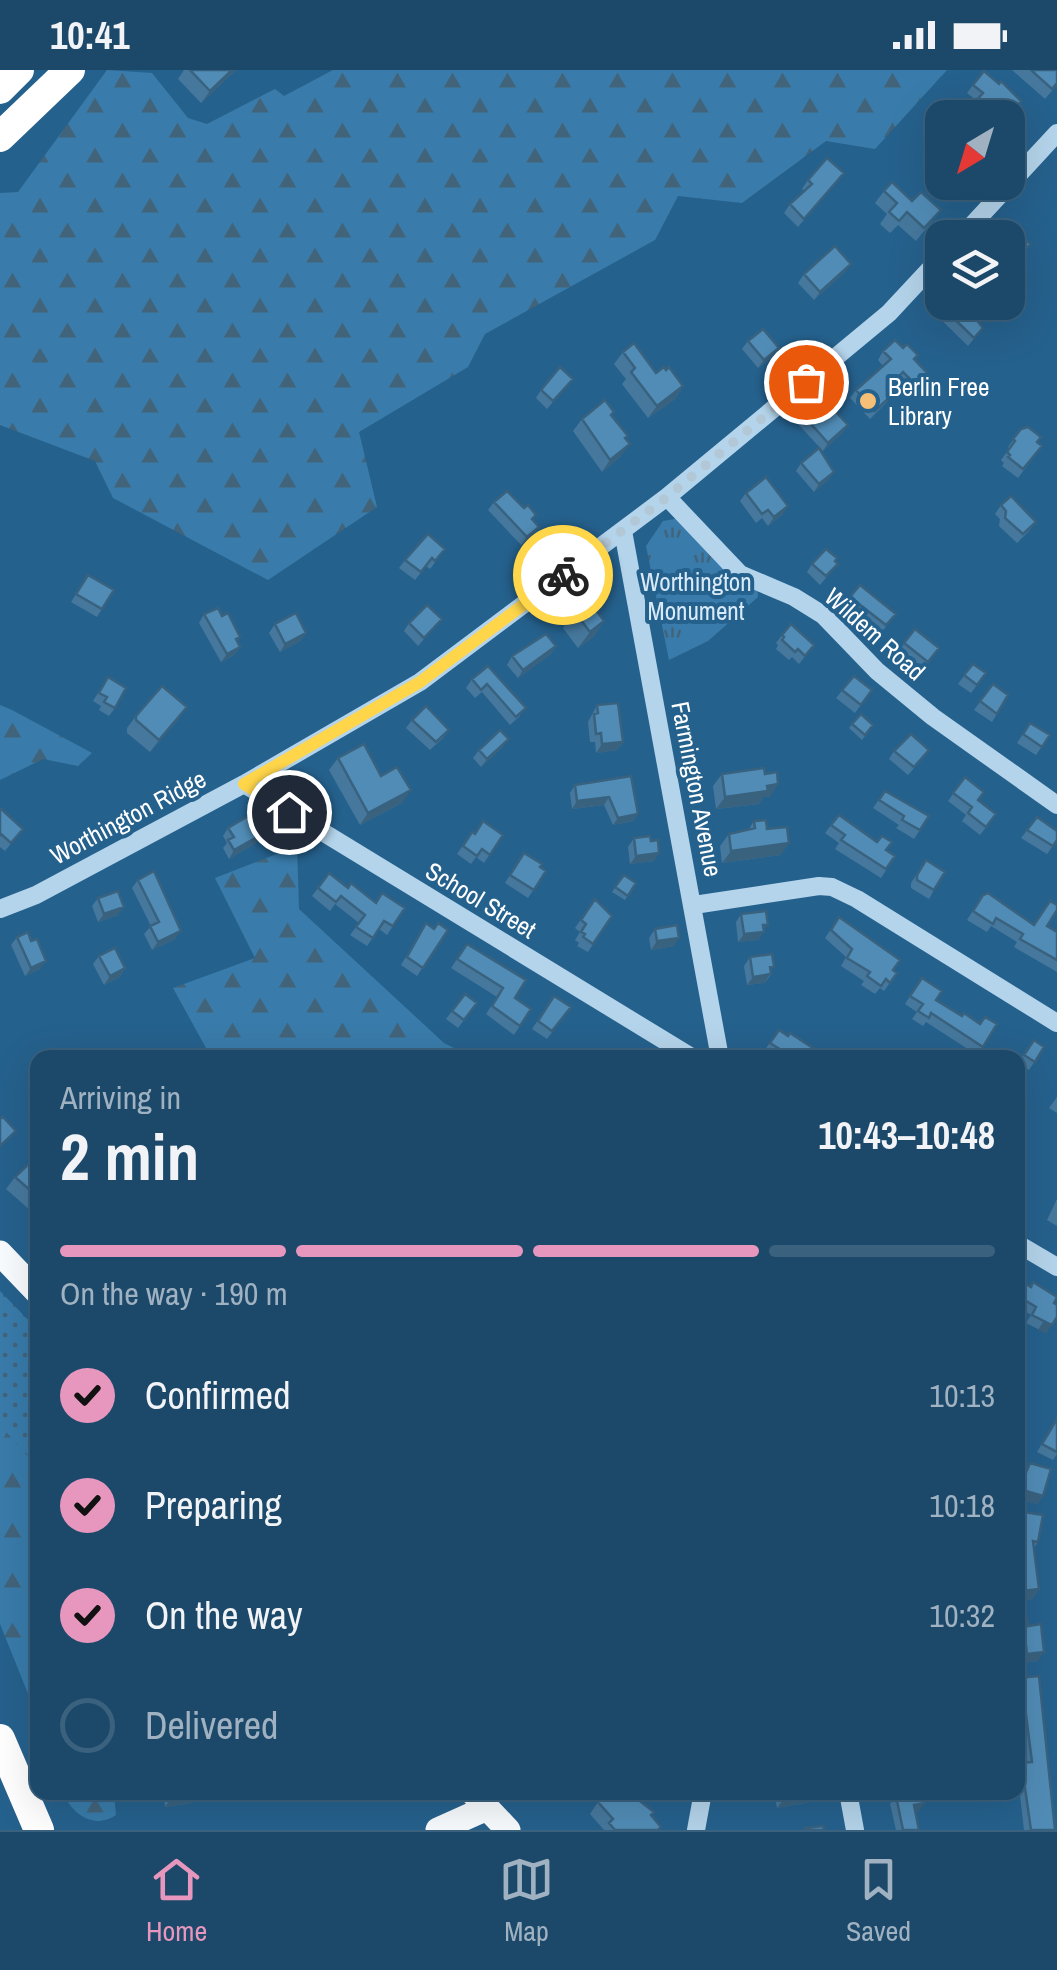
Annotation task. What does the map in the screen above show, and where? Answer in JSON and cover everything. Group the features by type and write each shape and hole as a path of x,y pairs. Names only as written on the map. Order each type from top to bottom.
{"highway":[{"path":"0,88 20,70"},
{"path":"0,137 70,70"},
{"path":"0,1740 40,1830"}],"main road":[{"path":"0,1252 30,1284"},
{"path":"438,1830 480,1800 508,1830"}],"street":[{"path":"977,220 1057,134"},
{"name":"Worthington Ridge","path":"0,909 36,894 244,784 420,682 667,497 889,313 925,274"},
{"name":"Wildem Road","path":"667,497 740,574 823,616 877,671 919,706 1057,804"},
{"name":"Farmington Avenue","path":"623,530 719,1050"},
{"name":"School Street","path":"244,784 679,1050"},
{"path":"694,905 806,887 832,887 1057,1023"},
{"path":"1025,1248 1057,1267"},
{"path":"696,1830 702,1800"},
{"path":"849,1800 855,1830"}],"green space":[{"path":"107,70 152,73 188,118 207,124 275,89 284,96 333,70 947,70 875,149 826,141 742,203 678,196 655,240 485,334 468,367 359,432 377,507 268,580 113,498 95,461 0,425 0,193 18,192"},
{"name":"Worthington Monument","path":"680,518 757,588 758,597 708,641 669,660 646,546 663,521"},
{"path":"0,705 92,753 78,766 43,759 0,780"},
{"path":"297,846 299,909 444,1043 458,1050 207,1050 173,988 255,958 215,878"},
{"path":"0,1291 30,1322 30,1459 0,1427"},
{"path":"0,1425 30,1459 30,1699 0,1624"},
{"path":"68,1800 115,1800 116,1815 92,1820"}],"building":[{"path":"190,70 232,70 210,91"},
{"path":"1031,70 1057,70 1057,83 1052,89"},
{"path":"984,71 1020,100 977,100 983,93 973,85"},
{"path":"827,158 844,173 804,219 790,204 812,184 808,180"},
{"path":"892,182 912,201 921,192 925,200 941,210 932,220 925,220 924,228 907,212 899,221 889,212 897,203 884,191"},
{"path":"835,246 851,264 820,292 804,274"},
{"path":"956,320 977,320 983,328 974,338"},
{"path":"763,329 779,348 764,360 748,341"},
{"path":"895,340 903,348 907,344 918,355 914,359 928,374 916,385 903,372 887,389 892,395 875,411 856,390 891,359 883,351"},
{"path":"634,343 656,373 669,367 683,386 657,406 631,372 635,368 623,352"},
{"path":"560,367 573,379 553,401 541,390"},
{"path":"823,398 848,425 828,443 804,416"},
{"path":"605,400 630,444 610,460 582,419"},
{"path":"1028,427 1041,437 1037,442 1042,446 1023,469 1007,452 1021,429"},
{"path":"819,448 834,472 819,484 801,463"},
{"path":"766,477 788,506 774,517 768,510 762,514 746,493"},
{"path":"507,491 536,515 532,519 539,527 527,537 494,502"},
{"path":"1011,496 1036,522 1023,534 1005,518 1006,511 1001,505"},
{"path":"428,534 445,549 421,572 405,560"},
{"path":"826,549 838,564 826,576 812,564"},
{"path":"88,575 114,590 102,609 76,594"},
{"path":"860,585 896,614 886,625 850,597"},
{"path":"589,600 604,621 590,632 574,611"},
{"path":"427,605 442,619 424,638 409,623"},
{"path":"218,608 222,616 228,613 240,637 236,639 240,647 227,654 204,614"},
{"path":"296,613 306,633 285,644 275,624"},
{"path":"791,624 814,645 805,656 782,640"},
{"path":"915,629 939,648 928,662 904,643"},
{"path":"546,634 556,646 523,670 512,656"},
{"path":"973,664 986,673 977,685 964,675"},
{"path":"488,666 526,708 516,717 487,684 481,690 472,679"},
{"path":"854,676 872,690 861,705 842,690"},
{"path":"108,677 126,688 115,708 104,702 107,697 99,693"},
{"path":"993,684 1008,695 997,714 980,701"},
{"path":"162,686 187,707 159,740 136,716"},
{"path":"618,703 623,742 602,744 601,733 596,734 597,705"},
{"path":"426,706 449,730 436,742 412,720"},
{"path":"861,714 873,725 865,735 852,724"},
{"path":"1030,723 1050,735 1042,747 1023,734"},
{"path":"500,730 509,739 487,759 479,750"},
{"path":"911,734 929,750 914,767 894,751"},
{"path":"364,744 381,776 397,767 411,790 368,813 338,758"},
{"path":"764,768 765,774 777,772 778,784 767,786 768,791 725,797 722,774"},
{"path":"631,776 638,814 618,818 609,797 577,801 575,785"},
{"path":"965,777 984,792 978,800 996,814 986,827 968,813 972,807 953,793"},
{"path":"885,791 929,816 920,830 879,800"},
{"path":"0,808 23,829 11,843 0,836"},
{"path":"250,815 258,823 261,835 234,850 228,840 234,837 228,828"},
{"path":"839,815 877,842 882,836 892,842 886,850 895,856 886,869 841,840 845,835 831,825"},
{"path":"1037,817 1057,831 1053,846 1027,830"},
{"path":"766,820 767,829 787,827 789,843 731,851 729,834 755,828 754,821"},
{"path":"483,821 503,835 490,855 482,849 477,856 463,846"},
{"path":"650,836 651,841 658,840 659,853 636,856 634,838"},
{"path":"524,853 546,871 534,890 510,875"},
{"path":"926,860 945,872 934,890 917,880"},
{"path":"154,871 181,931 158,942 150,926 159,922 138,880"},
{"path":"329,873 348,888 351,883 376,903 382,893 405,908 393,926 384,921 373,938 356,927 365,915 341,896 336,902 318,888"},
{"path":"624,875 636,883 628,896 615,887"},
{"path":"118,891 124,907 104,914 98,898"},
{"path":"988,893 1034,925 1050,901 1057,905 1047,926 1057,932 1057,960 1020,939 1023,934 996,918 993,924 973,911"},
{"path":"595,899 612,916 593,944 583,937 581,932 586,924 581,920"},
{"path":"766,911 768,925 763,925 764,932 744,934 741,914"},
{"path":"839,917 900,960 890,983 886,979 881,986 867,976 870,972 847,958 852,949 831,930"},
{"path":"426,923 434,929 438,923 448,930 423,968 407,957"},
{"path":"677,925 679,938 657,941 655,929"},
{"path":"28,932 31,941 37,939 46,961 31,968 17,937"},
{"path":"467,944 526,980 515,998 531,1009 520,1026 492,1006 503,988 457,959"},
{"path":"115,948 125,968 110,976 99,956"},
{"path":"772,954 771,974 753,977 750,957"},
{"path":"922,978 942,991 936,1000 962,1016 964,1013 980,1024 985,1017 997,1024 983,1047 931,1013 929,1018 918,1011 923,1004 910,996"},
{"path":"465,994 477,1003 464,1020 452,1011"},
{"path":"554,996 571,1007 552,1031 538,1021"},
{"path":"779,1030 816,1050 781,1050 770,1043"},
{"path":"1034,1040 1044,1047 1035,1062 1025,1054"},
{"path":"3,1117 16,1131 0,1146 0,1119"},
{"path":"30,1163 30,1190 15,1177"},
{"path":"1033,1282 1057,1297 1057,1317 1052,1325 1032,1315 1036,1307 1025,1300 1025,1284 1031,1287"},
{"path":"1057,1419 1057,1452 1042,1444"},
{"path":"1030,1463 1051,1469 1043,1496 1025,1491"},
{"path":"1025,1512 1043,1515 1038,1542 1033,1541 1039,1589 1025,1591"},
{"path":"1025,1608 1028,1626 1041,1624 1044,1652 1027,1654"},
{"path":"1039,1676 1055,1830 1031,1830 1025,1788 1025,1762 1032,1762 1025,1677"},
{"path":"638,1800 654,1812 651,1815 661,1827 615,1830 609,1823 613,1819 598,1802"},
{"path":"897,1800 924,1800 914,1805 919,1830 903,1830"}],"way so far":[{"path":"563,575 667,497 806,382"}],"place":[{"name":"Berlin Free Library","path":"868,401"}],"route":[{"path":"289,812 244,784 420,682 563,575"}]}
